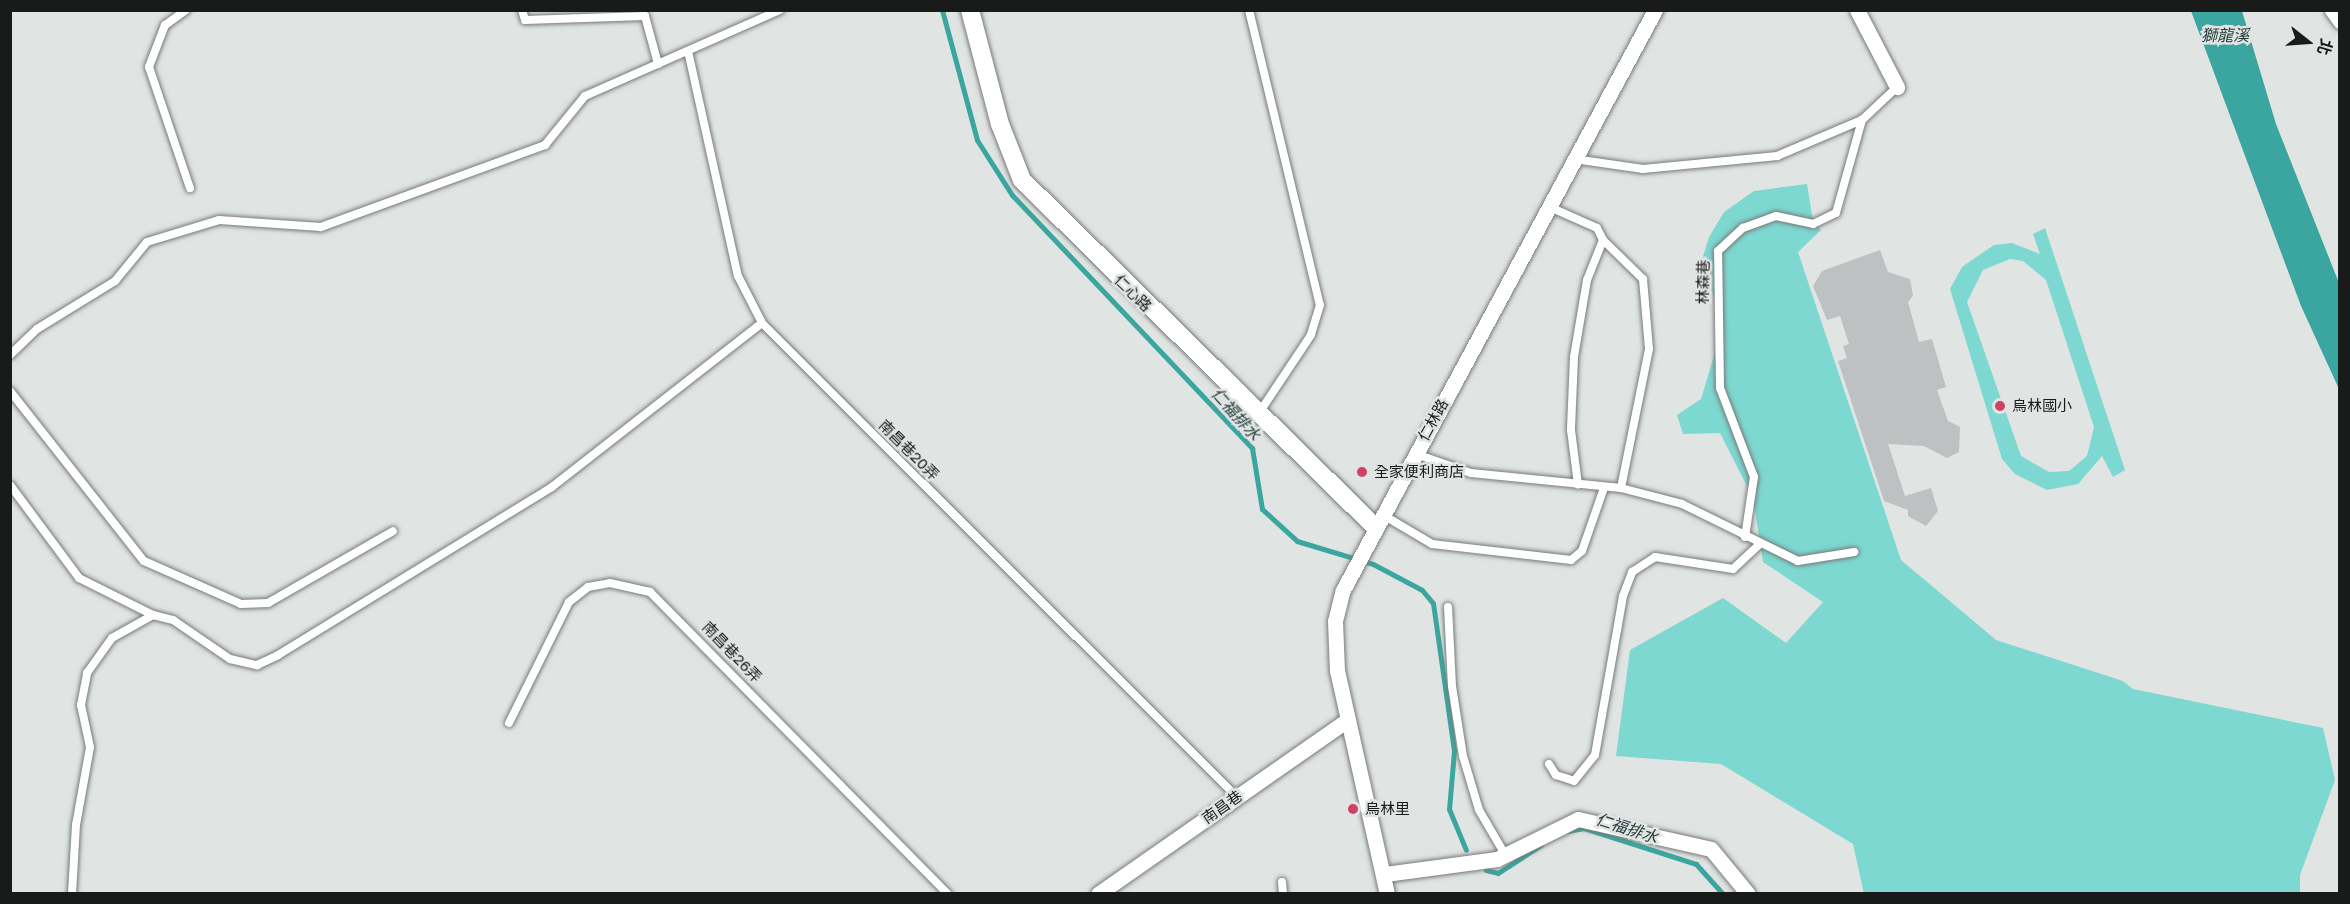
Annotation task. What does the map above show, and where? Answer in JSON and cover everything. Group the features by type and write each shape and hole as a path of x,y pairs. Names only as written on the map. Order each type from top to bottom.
{"street":[{"name":"仁心路","path":"970,10 1000,124 1022,180 1258,414 1379,520"},
{"name":"仁林路","path":"1387,894 1385,874 1346,722 1335,621 1353,572 1379,520 1552,208 1574,159 1654,10"},
{"path":"1857,10 1897,87"},
{"path":"2332,10 2340,21"},
{"name":"南昌巷","path":"1098,894 1346,722"},
{"path":"1385,874 1506,856 1566,821 1592,821 1711,849 1748,894"}],"lane":[{"path":"186,10 165,25 149,67 190,189"},
{"path":"522,10 525,20 645,16 658,64"},
{"path":"10,355 36,329 115,281 147,242 219,220 321,227 545,145 585,96 780,10"},
{"path":"1249,10 1320,305 1311,335 1258,414"},
{"name":"南昌巷20弄","path":"688,51 738,276 762,323 1237,797"},
{"path":"1574,159 1643,169 1777,156 1862,120 1897,87"},
{"name":"林森巷","path":"1745,537 1754,477 1720,388 1718,251 1743,228 1776,216 1813,224 1836,213 1862,120"},
{"path":"1552,208 1597,228 1603,240 1643,279 1649,348 1621,488"},
{"path":"1578,485 1571,430 1574,357 1587,280 1603,240"},
{"path":"10,485 79,578 153,615 173,620 230,659 257,664 278,655 552,488 762,323"},
{"path":"10,391 144,561 240,604 268,603 393,531"},
{"path":"1414,454 1453,469 1604,488 1621,488 1682,504 1759,545 1798,561 1854,552"},
{"path":"1379,520 1432,544 1571,560 1582,551 1604,488"},
{"path":"1550,764 1556,775 1574,781 1595,754 1623,596 1632,572 1656,557 1733,569 1759,545"},
{"name":"南昌巷26弄","path":"509,723 569,602 588,587 610,583 650,592 948,894"},
{"path":"1449,607 1452,686 1463,756 1479,810 1506,856"},
{"path":"72,894 76,825 90,747 81,705 87,673 112,638 153,615"},
{"path":"1282,882 1283,894"}],"shaded area":[{"path":"1807,184 1813,221 1821,230 1798,252 1901,560 1996,640 2123,681 2133,689 2323,728 2335,780 2300,875 2300,893 1864,894 1853,844 1721,764 1616,756 1630,650 1723,598 1786,643 1823,602 1763,562 1753,498 1720,433 1683,434 1677,415 1701,399 1716,349 1719,310 1701,263 1709,237 1724,212 1754,191"},
{"path":"2045,228 2125,470 2113,477 2102,456 2078,484 2047,490 2015,474 2002,459 1950,289 1962,267 1994,245 2012,243 2040,254 2033,234","holes":["2010,259 2023,261 2046,280 2094,427 2087,456 2069,471 2049,472 2021,456 1967,302 1983,270"]}],"water":[{"name":"獅龍溪","path":"2191,11 2242,11 2276,124 2339,283 2339,389 2301,306"}],"building":[{"path":"1880,250 1888,272 1910,279 1913,296 1908,302 1919,342 1932,339 1946,387 1937,390 1948,421 1960,427 1959,452 1947,458 1924,446 1888,444 1905,496 1931,488 1938,511 1926,526 1908,516 1908,510 1884,501 1838,361 1847,358 1843,346 1849,344 1840,316 1827,320 1813,286 1822,271"}],"waterway":[{"name":"仁福排水","path":"942,10 977,140 1012,195 1252,448 1262,509 1297,541 1373,564 1422,590 1433,603 1454,751 1449,809 1466,850"},
{"name":"仁福排水","path":"1567,831 1584,828 1696,864 1723,894"},
{"name":"仁福排水","path":"1486,870 1498,873 1541,845"}],"place":[{"name":"烏林國小","path":"2000,406"},
{"name":"全家便利商店","path":"1362,472"},
{"name":"烏林里","path":"1353,809"}]}
